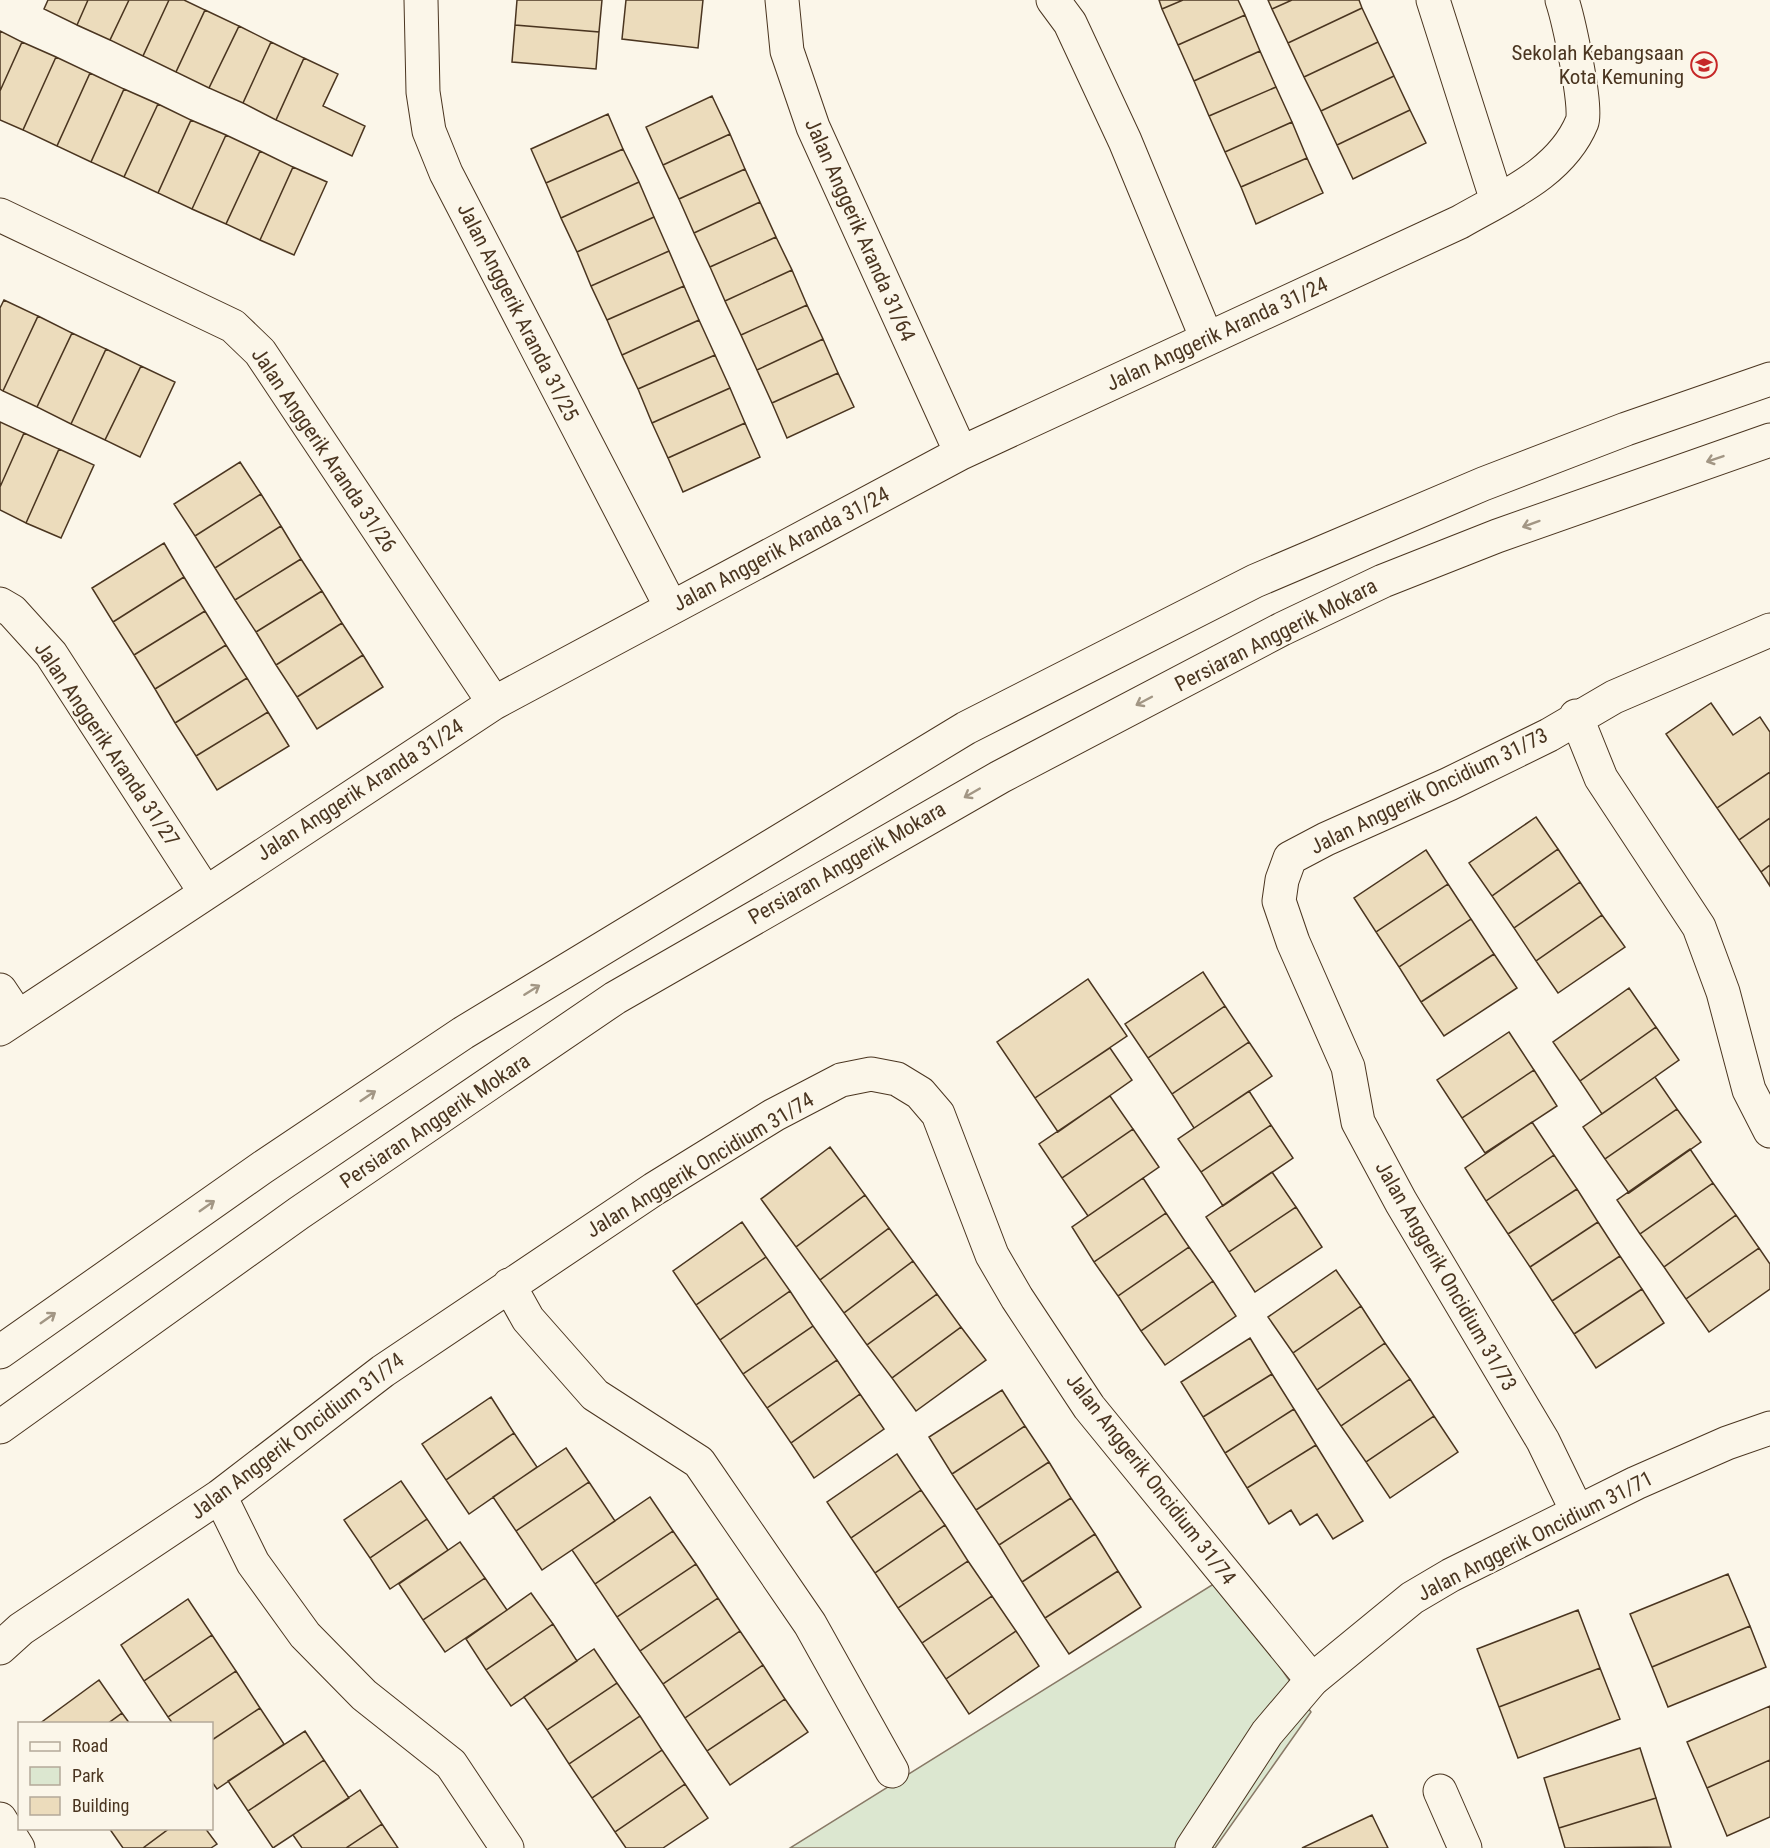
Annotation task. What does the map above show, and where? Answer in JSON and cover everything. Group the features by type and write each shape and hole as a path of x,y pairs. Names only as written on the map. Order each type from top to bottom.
{"street":[{"name":"Jalan Anggerik Aranda 31/25","path":"421,0 423,92 429,130 446,173 671,607"},
{"name":"Jalan Anggerik Aranda 31/64","path":"782,0 787,51 813,127 961,453"},
{"path":"1053,0 1070,23 1125,141 1206,339"},
{"path":"1433,0 1497,201"},
{"name":"Jalan Anggerik Aranda 31/24","path":"9,1023 494,703 961,453 1460,222 1497,201 1559,160 1583,120 1577,65 1563,0"},
{"name":"Jalan Anggerik Aranda 31/26","path":"0,215 233,326 260,352 494,703"},
{"path":"0,1352 263,1167 463,1033 966,728 1255,581 1484,484 1626,429 1770,380"},
{"name":"Persiaran Anggerik Mokara","path":"0,1427 299,1213 615,998 1000,777 1282,629 1383,581 1574,508 1770,440"},
{"name":"Jalan Anggerik Aranda 31/27","path":"0,604 12,611 51,654 205,892"},
{"name":"Jalan Anggerik Oncidium 31/73","path":"1577,1511 1543,1441 1401,1202 1358,1122 1348,1067 1293,942 1279,901 1290,858 1326,839 1459,779 1635,688 1770,630"},
{"path":"1576,717 1601,778 1699,927 1723,992 1749,1090 1770,1131"},
{"path":"0,990 9,1023"},
{"name":"Jalan Anggerik Oncidium 31/74","path":"0,1648 21,1629 220,1496 383,1371 654,1189 774,1115 842,1080 871,1074 897,1079 920,1093 938,1114 992,1255 1089,1407 1312,1680"},
{"path":"509,1285 528,1319 595,1395 699,1462 810,1624 892,1771"},
{"name":"Jalan Anggerik Oncidium 31/71","path":"1192,1848 1267,1733 1312,1680 1413,1598 1451,1575 1577,1511 1726,1443 1770,1428"},
{"path":"220,1496 253,1563 305,1635 364,1695 452,1764 507,1848"},
{"path":"1440,1791 1465,1848"},
{"path":"0,1819 18,1848"}],"green space":[{"path":"1220,1580 1311,1712 1215,1848 790,1848"}],"building":[{"path":"48,0 88,0 77,25 44,9"},
{"path":"88,0 129,0 110,40 77,25"},
{"path":"129,0 169,0 143,56 110,40"},
{"path":"169,0 184,0 205,10 176,72 143,56"},
{"path":"517,0 602,0 599,32 515,25"},
{"path":"626,0 703,0 698,48 622,39"},
{"path":"1159,0 1183,0 1162,9"},
{"path":"1183,0 1238,0 1245,15 1178,45 1162,9"},
{"path":"1268,0 1292,0 1272,9"},
{"path":"1292,0 1359,0 1362,8 1288,43 1272,9"},
{"path":"1362,8 1378,42 1304,77 1288,43"},
{"path":"205,10 239,26 209,88 176,72"},
{"path":"1245,15 1260,51 1194,81 1178,45"},
{"path":"515,25 599,32 596,69 512,62"},
{"path":"239,26 271,42 243,103 209,88"},
{"path":"0,31 22,42 0,91"},
{"path":"22,42 56,57 23,130 0,120 0,91"},
{"path":"271,42 304,58 276,120 243,103"},
{"path":"1378,42 1394,76 1321,111 1304,77"},
{"path":"1260,51 1276,87 1209,116 1194,81"},
{"path":"56,57 90,73 57,146 23,130"},
{"path":"304,58 338,74 323,106 365,126 352,156 276,120"},
{"path":"90,73 124,89 91,162 57,146"},
{"path":"1394,76 1410,110 1337,145 1321,111"},
{"path":"1276,87 1292,122 1225,152 1209,116"},
{"path":"124,89 158,104 124,177 91,162"},
{"path":"712,96 730,134 663,165 646,127"},
{"path":"158,104 191,120 158,193 124,177"},
{"path":"1410,110 1426,143 1353,179 1337,145"},
{"path":"608,114 623,149 546,183 531,149"},
{"path":"191,120 226,135 192,209 158,193"},
{"path":"1292,122 1307,158 1241,187 1225,152"},
{"path":"730,134 745,169 679,199 663,165"},
{"path":"226,135 260,151 226,224 192,209"},
{"path":"623,149 639,182 561,218 546,183"},
{"path":"260,151 293,167 260,240 226,224"},
{"path":"1307,158 1323,193 1256,224 1241,187"},
{"path":"293,167 327,182 294,255 260,240"},
{"path":"745,169 760,202 694,233 679,199"},
{"path":"639,182 654,217 577,252 561,218"},
{"path":"760,202 776,237 710,267 694,233"},
{"path":"654,217 669,251 591,286 577,252"},
{"path":"776,237 792,270 725,301 710,267"},
{"path":"669,251 684,286 607,320 591,286"},
{"path":"792,270 807,305 741,335 725,301"},
{"path":"684,286 699,320 622,355 607,320"},
{"path":"4,300 38,316 3,391 0,389 0,308"},
{"path":"807,305 823,339 757,370 741,335"},
{"path":"38,316 72,333 37,407 3,391"},
{"path":"699,320 715,355 638,389 622,355"},
{"path":"72,333 106,349 71,424 37,407"},
{"path":"823,339 838,373 772,403 757,370"},
{"path":"106,349 141,366 105,440 71,424"},
{"path":"715,355 730,388 652,423 638,389"},
{"path":"141,366 175,382 140,457 105,440"},
{"path":"838,373 854,407 787,438 772,403"},
{"path":"730,388 745,423 668,458 652,423"},
{"path":"0,422 24,433 0,487"},
{"path":"745,423 760,457 683,492 668,458"},
{"path":"24,433 59,449 26,523 0,510 0,487"},
{"path":"59,449 94,465 61,538 26,523"},
{"path":"240,462 261,494 195,536 174,504"},
{"path":"261,494 281,526 215,568 195,536"},
{"path":"281,526 301,559 235,600 215,568"},
{"path":"164,543 184,577 113,622 92,588"},
{"path":"301,559 322,591 256,632 235,600"},
{"path":"184,577 205,611 134,655 113,622"},
{"path":"322,591 342,623 276,665 256,632"},
{"path":"205,611 226,645 155,689 134,655"},
{"path":"342,623 363,655 297,697 276,665"},
{"path":"226,645 247,678 175,723 155,689"},
{"path":"363,655 383,687 317,729 297,697"},
{"path":"247,678 268,712 196,756 175,723"},
{"path":"1711,703 1733,735 1760,717 1770,732 1770,772 1717,808 1666,734"},
{"path":"268,712 289,746 217,790 196,756"},
{"path":"1770,772 1770,818 1739,840 1717,808"},
{"path":"1536,817 1558,849 1492,896 1469,863"},
{"path":"1770,818 1770,865 1761,872 1739,840"},
{"path":"1558,849 1580,882 1514,928 1492,896"},
{"path":"1426,850 1448,884 1376,932 1354,898"},
{"path":"1770,865 1770,886 1761,872"},
{"path":"1580,882 1602,915 1536,961 1514,928"},
{"path":"1448,884 1471,919 1399,967 1376,932"},
{"path":"1602,915 1625,947 1558,993 1536,961"},
{"path":"1471,919 1494,954 1421,1002 1399,967"},
{"path":"1494,954 1517,988 1444,1036 1421,1002"},
{"path":"1203,972 1225,1006 1148,1058 1125,1024"},
{"path":"1088,979 1127,1036 1035,1098 997,1042"},
{"path":"1629,988 1656,1027 1580,1081 1553,1042"},
{"path":"1225,1006 1249,1042 1172,1094 1148,1058"},
{"path":"1656,1027 1679,1060 1602,1114 1580,1081"},
{"path":"1509,1032 1534,1070 1462,1118 1437,1080"},
{"path":"1249,1042 1272,1076 1194,1128 1172,1094"},
{"path":"1110,1048 1132,1080 1058,1132 1035,1098"},
{"path":"1534,1070 1557,1106 1485,1153 1462,1118"},
{"path":"1655,1077 1677,1109 1605,1159 1583,1127"},
{"path":"1249,1091 1271,1125 1201,1172 1178,1139"},
{"path":"1110,1096 1133,1129 1062,1178 1039,1144"},
{"path":"1677,1109 1701,1142 1629,1193 1605,1159"},
{"path":"1532,1122 1554,1155 1486,1201 1465,1168"},
{"path":"1271,1125 1293,1158 1223,1206 1201,1172"},
{"path":"1133,1129 1159,1167 1088,1216 1062,1178"},
{"path":"830,1147 865,1195 796,1247 761,1199"},
{"path":"1690,1149 1713,1183 1640,1234 1617,1200"},
{"path":"1554,1155 1577,1189 1508,1234 1486,1201"},
{"path":"1272,1172 1296,1207 1229,1252 1206,1217"},
{"path":"1143,1178 1166,1213 1094,1262 1072,1227"},
{"path":"1713,1183 1736,1215 1664,1267 1640,1234"},
{"path":"1577,1189 1598,1222 1530,1267 1508,1234"},
{"path":"865,1195 889,1228 820,1280 796,1247"},
{"path":"1296,1207 1322,1247 1255,1292 1229,1252"},
{"path":"1166,1213 1189,1247 1118,1296 1094,1262"},
{"path":"1736,1215 1759,1248 1686,1299 1664,1267"},
{"path":"742,1222 766,1257 696,1305 673,1271"},
{"path":"1598,1222 1620,1256 1552,1301 1530,1267"},
{"path":"889,1228 913,1261 844,1313 820,1280"},
{"path":"1189,1247 1213,1281 1141,1331 1118,1296"},
{"path":"1759,1248 1770,1264 1770,1289 1709,1332 1686,1299"},
{"path":"1620,1256 1642,1289 1574,1334 1552,1301"},
{"path":"766,1257 790,1291 720,1340 696,1305"},
{"path":"913,1261 937,1294 867,1345 844,1313"},
{"path":"1336,1270 1361,1306 1293,1353 1268,1317"},
{"path":"1213,1281 1236,1316 1165,1365 1141,1331"},
{"path":"1642,1289 1664,1323 1596,1368 1574,1334"},
{"path":"790,1291 813,1326 743,1374 720,1340"},
{"path":"937,1294 961,1327 892,1378 867,1345"},
{"path":"1361,1306 1385,1343 1317,1390 1293,1353"},
{"path":"813,1326 837,1360 767,1408 743,1374"},
{"path":"961,1327 986,1360 916,1411 892,1378"},
{"path":"1250,1338 1272,1374 1203,1417 1181,1382"},
{"path":"1385,1343 1410,1379 1341,1426 1317,1390"},
{"path":"837,1360 860,1394 791,1443 767,1408"},
{"path":"1272,1374 1294,1409 1225,1453 1203,1417"},
{"path":"1410,1379 1434,1416 1366,1462 1341,1426"},
{"path":"1002,1390 1025,1426 952,1474 929,1437"},
{"path":"860,1394 884,1429 814,1478 791,1443"},
{"path":"491,1397 514,1433 446,1480 422,1444"},
{"path":"1294,1409 1316,1445 1247,1488 1225,1453"},
{"path":"1434,1416 1458,1452 1390,1498 1366,1462"},
{"path":"1025,1426 1049,1462 976,1510 952,1474"},
{"path":"514,1433 537,1467 469,1514 446,1480"},
{"path":"1316,1445 1363,1521 1333,1539 1317,1514 1300,1525 1291,1510 1269,1524 1247,1488"},
{"path":"566,1448 589,1482 516,1531 493,1497"},
{"path":"897,1454 921,1490 851,1538 827,1502"},
{"path":"1049,1462 1071,1498 999,1545 976,1510"},
{"path":"401,1481 427,1519 370,1558 344,1520"},
{"path":"589,1482 615,1521 542,1570 516,1531"},
{"path":"921,1490 945,1525 875,1573 851,1538"},
{"path":"650,1497 673,1531 595,1584 572,1550"},
{"path":"1071,1498 1095,1534 1022,1582 999,1545"},
{"path":"427,1519 448,1550 390,1589 370,1558"},
{"path":"945,1525 968,1561 898,1608 875,1573"},
{"path":"673,1531 696,1564 617,1617 595,1584"},
{"path":"1095,1534 1118,1571 1045,1618 1022,1582"},
{"path":"460,1542 485,1578 423,1620 399,1584"},
{"path":"968,1561 992,1596 922,1643 898,1608"},
{"path":"696,1564 718,1598 640,1651 617,1617"},
{"path":"1118,1571 1141,1607 1069,1654 1045,1618"},
{"path":"1728,1574 1750,1626 1652,1667 1630,1614"},
{"path":"485,1578 507,1610 445,1652 423,1620"},
{"path":"531,1593 553,1624 486,1670 466,1639"},
{"path":"992,1596 1016,1631 946,1679 922,1643"},
{"path":"718,1598 740,1631 663,1684 640,1651"},
{"path":"188,1599 212,1635 144,1681 121,1645"},
{"path":"1578,1610 1600,1668 1499,1707 1477,1649"},
{"path":"553,1624 577,1661 511,1706 486,1670"},
{"path":"1750,1626 1766,1667 1668,1707 1652,1667"},
{"path":"740,1631 763,1665 685,1718 663,1684"},
{"path":"1016,1631 1039,1666 969,1714 946,1679"},
{"path":"212,1635 236,1671 168,1717 144,1681"},
{"path":"594,1649 617,1683 547,1730 524,1697"},
{"path":"763,1665 785,1699 707,1751 685,1718"},
{"path":"1600,1668 1620,1719 1518,1758 1499,1707"},
{"path":"236,1671 260,1708 213,1739 213,1722 172,1722 168,1717"},
{"path":"99,1680 122,1713 110,1722 42,1722"},
{"path":"617,1683 640,1716 569,1764 547,1730"},
{"path":"785,1699 808,1732 730,1785 707,1751"},
{"path":"1770,1706 1770,1760 1707,1788 1687,1742"},
{"path":"260,1708 284,1744 217,1789 213,1783 213,1739"},
{"path":"122,1713 129,1722 110,1722"},
{"path":"640,1716 662,1750 592,1798 569,1764"},
{"path":"305,1731 324,1760 248,1811 228,1781"},
{"path":"1640,1748 1656,1798 1559,1828 1544,1778"},
{"path":"662,1750 685,1784 615,1832 592,1798"},
{"path":"324,1760 349,1798 273,1848 248,1811"},
{"path":"1770,1760 1770,1817 1727,1836 1707,1788"},
{"path":"685,1784 708,1818 663,1848 626,1848 615,1832"},
{"path":"360,1790 382,1824 346,1848 302,1848 293,1835"},
{"path":"1656,1798 1671,1847 1565,1848 1559,1828"},
{"path":"1372,1815 1388,1848 1302,1848"},
{"path":"382,1824 398,1848 346,1848"},
{"path":"110,1830 167,1830 143,1848 123,1848"},
{"path":"167,1830 206,1830 217,1844 211,1848 143,1848"}],"place":[{"name":"Sekolah Kebangsaan Kota Kemuning","path":"1704,65"}]}
